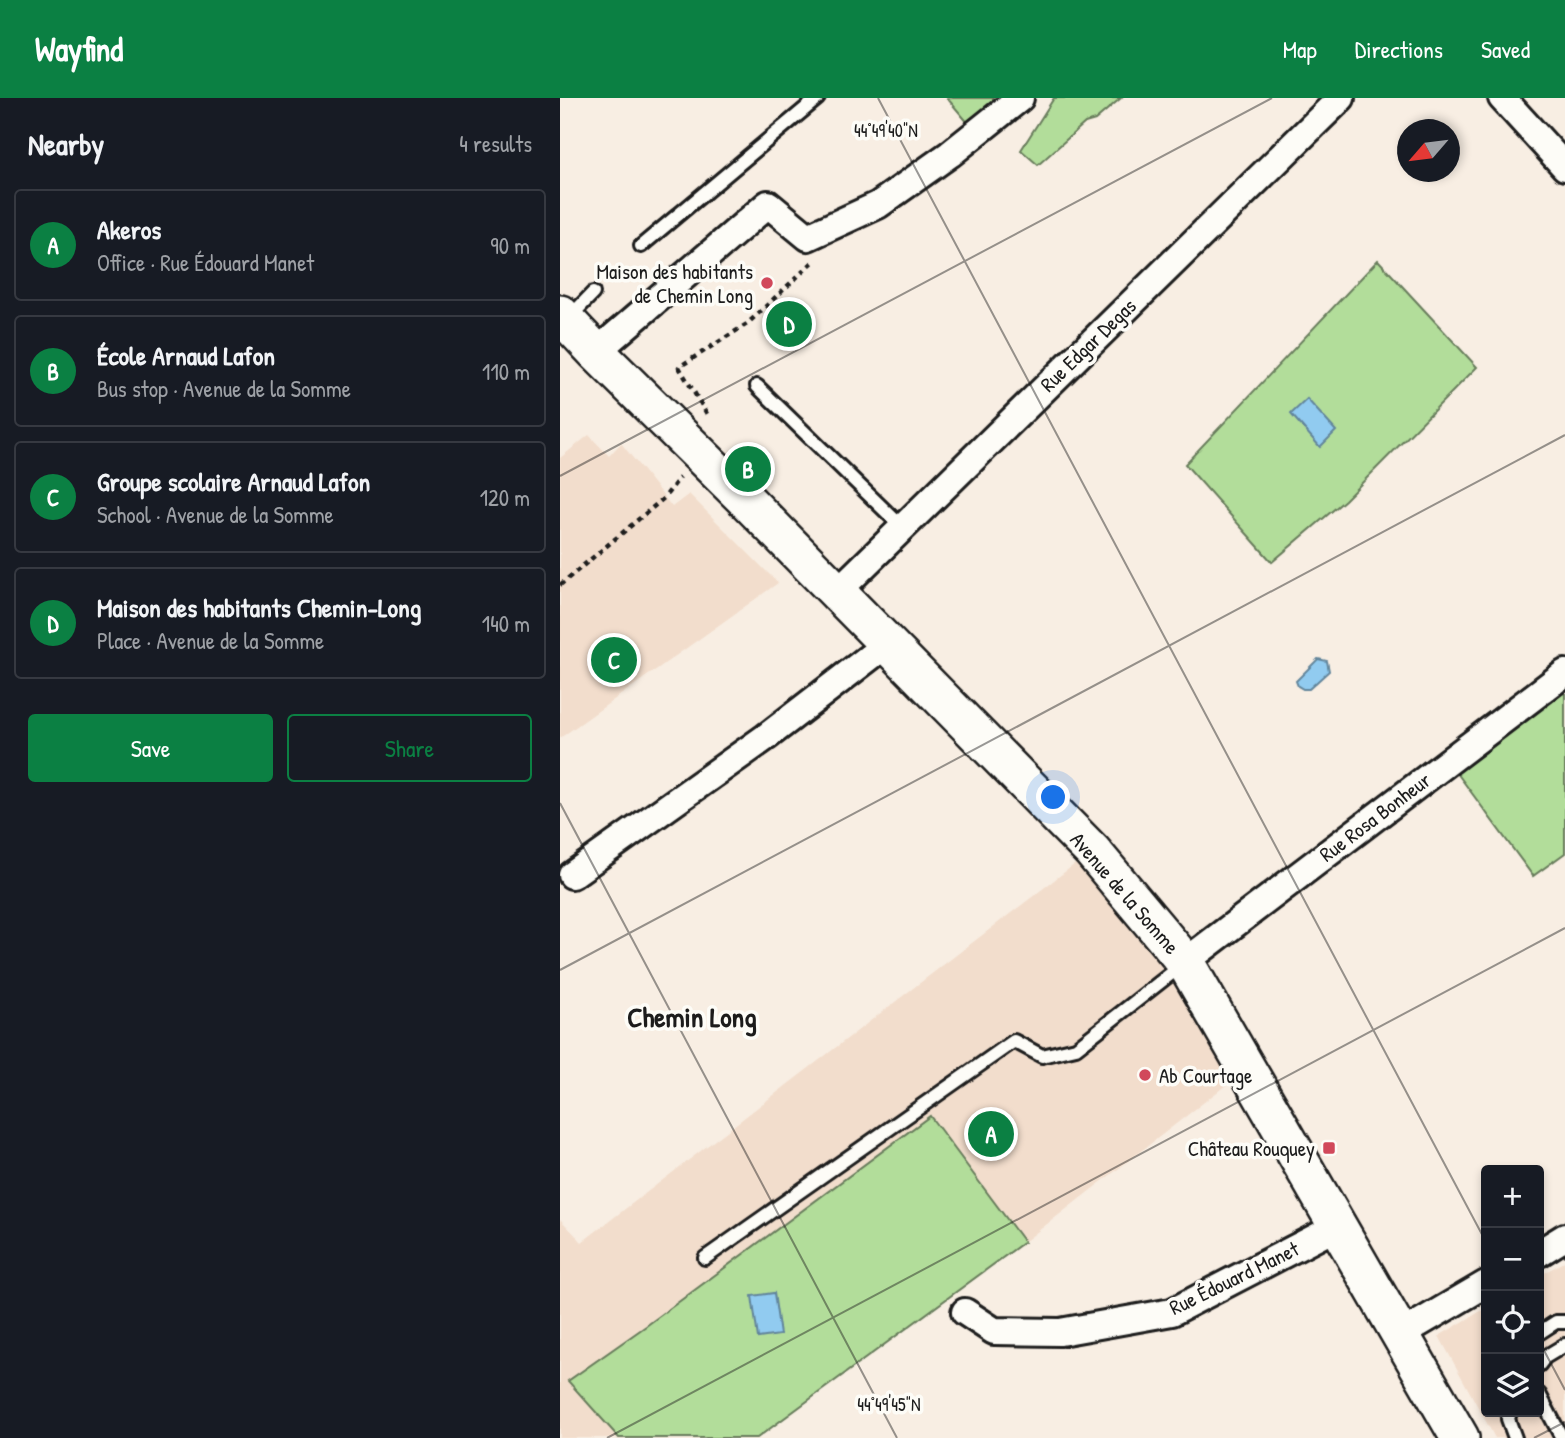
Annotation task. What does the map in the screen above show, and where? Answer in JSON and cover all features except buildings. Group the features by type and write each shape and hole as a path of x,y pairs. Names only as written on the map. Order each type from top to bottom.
{"main road":[{"name":"Avenue de la Somme","path":"563,317 1093,851 1185,962 1460,1438"}],"street":[{"path":"596,352 768,204 808,237 878,205 950,154 1020,98"},
{"name":"Rue Edgar Degas","path":"836,593 901,526 1341,98"},
{"path":"1502,98 1565,167"},
{"path":"572,874 766,737 888,643"},
{"name":"Rue Rosa Bonheur","path":"1185,962 1565,673"},
{"name":"Rue Édouard Manet","path":"965,1312 994,1331 1060,1332 1172,1312 1338,1226"},
{"path":"1544,1250 1565,1237"},
{"path":"1401,1334 1481,1287"}],"lane":[{"path":"641,246 818,98"},
{"path":"563,317 593,293"},
{"path":"757,386 901,526"},
{"path":"705,1258 1014,1041 1042,1056 1076,1048 1185,962"},
{"path":"1544,1330 1556,1322 1565,1322"},
{"path":"1544,1358 1565,1345"},
{"path":"1544,1404 1562,1438"},
{"path":"1509,1417 1515,1438"}],"path":[{"path":"560,585 664,498 717,432 680,367 747,324 813,263 808,237"}],"shaded area":[{"path":"589,435 609,456 621,443 672,507 689,494 778,583 560,738 560,458"},
{"path":"1092,851 1248,1068 1024,1242 931,1116 568,1381 619,1438 560,1438 560,1219 582,1242"},
{"path":"1565,1261 1565,1438 1495,1438 1483,1417 1544,1417 1544,1273"},
{"path":"1481,1311 1481,1412 1439,1336"}],"green space":[{"path":"947,98 1002,98 969,124"},
{"path":"1054,98 1121,98 1095,120 1085,123 1038,165 1021,150"},
{"path":"1378,260 1477,367 1345,500 1272,562 1185,464"},
{"path":"1565,692 1565,853 1533,876 1457,773"},
{"path":"930,1116 1024,1242 757,1438 619,1438 568,1381 646,1326"}],"water":[{"path":"1307,399 1336,431 1320,447 1291,414"},
{"path":"1318,659 1327,661 1329,671 1309,689 1298,686 1296,681"},
{"path":"774,1293 780,1335 758,1338 752,1296"}],"place":[{"name":"Maison des habitants de Chemin Long","path":"767,283"},
{"name":"Maison des habitants Chemin-Long","path":"789,324"},
{"name":"École Arnaud Lafon","path":"748,469"},
{"name":"Groupe scolaire Arnaud Lafon","path":"614,660"},
{"name":"Ab Courtage","path":"1145,1075"},
{"name":"Akeros","path":"991,1134"},
{"name":"Château Rouquey","path":"1329,1148"}],"district":[{"name":"Chemin Long","path":"692,1017"}]}
